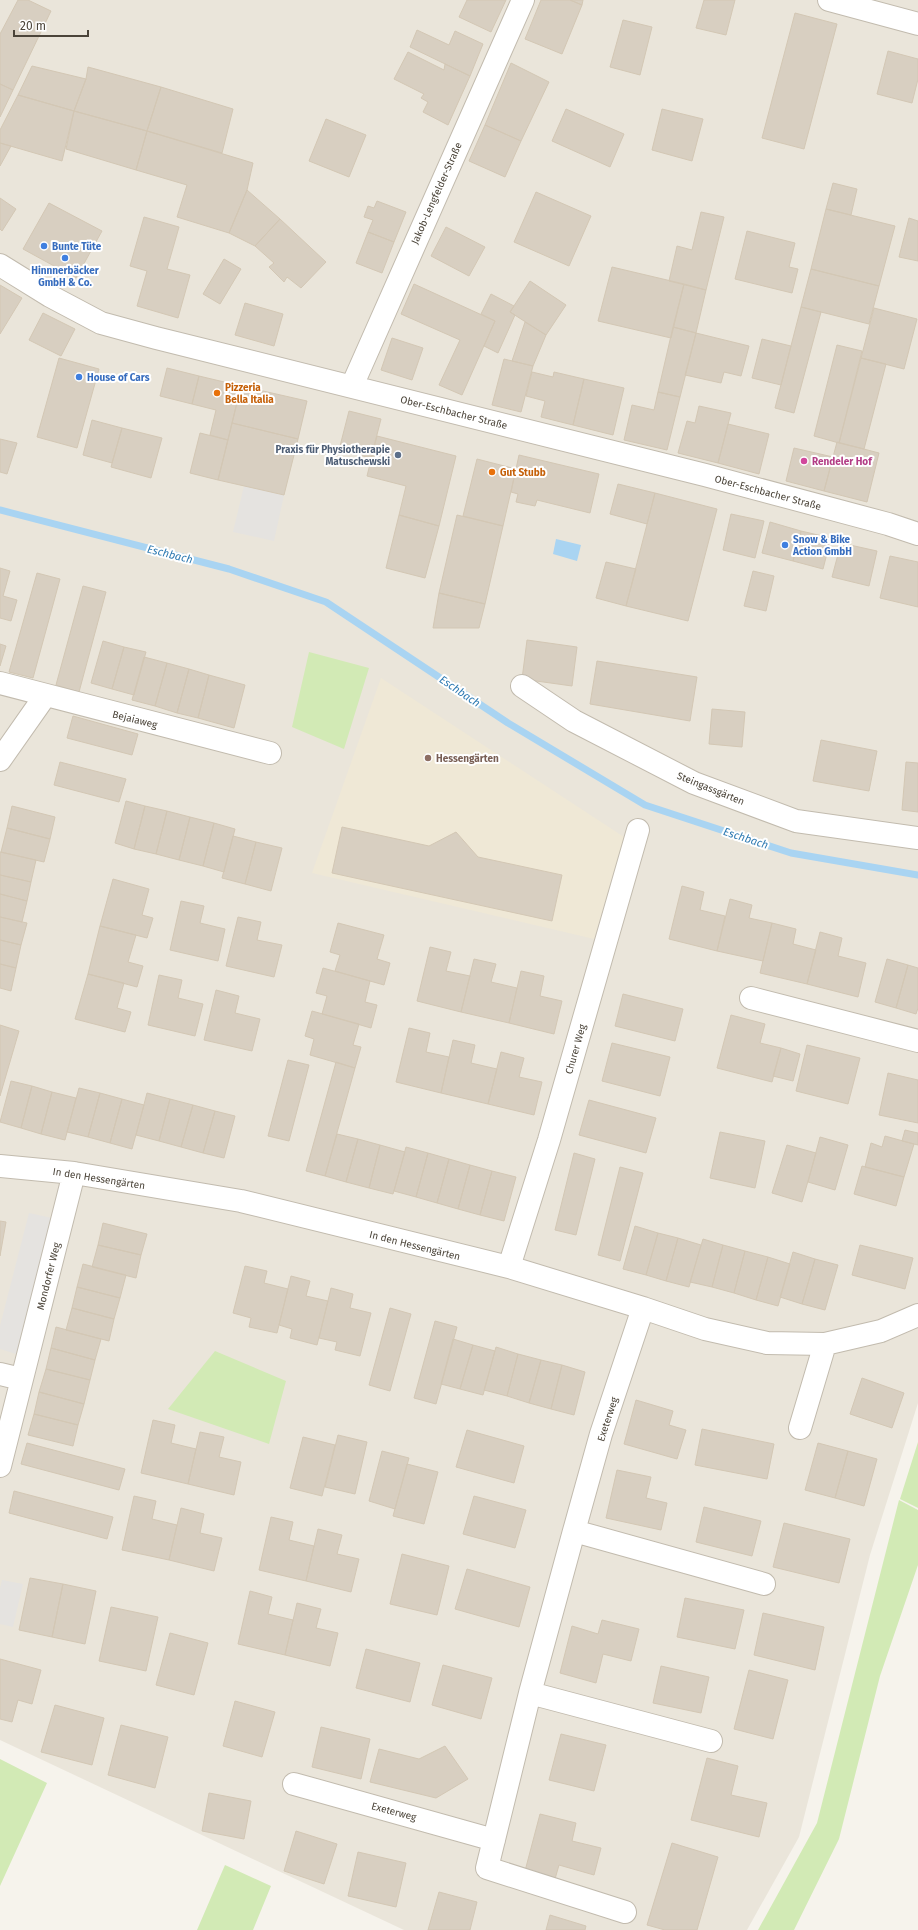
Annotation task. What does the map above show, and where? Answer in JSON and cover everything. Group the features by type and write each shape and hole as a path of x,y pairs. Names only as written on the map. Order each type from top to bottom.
{"street":[{"name":"Jakob-Lengfelder-Straße","path":"352,386 523,0"},
{"path":"829,0 918,24"},
{"name":"Ober-Eschbacher Straße","path":"0,265 50,296 101,323 163,340 705,475 888,524 918,534"},
{"name":"Bejaiaweg","path":"0,683 45,696 270,753"},
{"name":"Steingassgärten","path":"522,686 574,721 701,786 796,821 918,838"},
{"path":"0,760 45,696"},
{"name":"Churer Weg","path":"509,1267 549,1140 638,830"},
{"path":"751,998 918,1041"},
{"name":"In den Hessengärten","path":"0,1166 74,1173 241,1201 509,1267 643,1308 705,1329 767,1343 825,1344 881,1331 918,1315"},
{"name":"Mondorfer Weg","path":"0,1466 74,1173"},
{"name":"Exeterweg","path":"624,1912 486,1868 530,1693 574,1531 602,1434 643,1308"},
{"path":"800,1428 825,1344"},
{"path":"0,1374 21,1379"},
{"path":"574,1531 764,1584"},
{"path":"530,1693 711,1741"},
{"name":"Exeterweg","path":"294,1784 494,1840"}],"shaded area":[{"path":"0,0 918,0 918,1403 870,1555 799,1837 747,1930 404,1930 0,1740"},
{"path":"244,486 284,495 274,541 233,532"},
{"name":"Hessengärten","path":"381,678 624,837 594,939 312,873"},
{"path":"29,1213 52,1218 16,1354 0,1349 0,1326"},
{"path":"2,1580 23,1584 13,1627 0,1624 0,1588"}],"green space":[{"path":"309,652 369,668 344,749 292,727"},
{"path":"215,1351 286,1381 269,1444 168,1409"},
{"path":"918,1442 918,1508 900,1499"},
{"path":"899,1500 918,1510 918,1565 880,1676 839,1839 794,1930 758,1930 817,1823"},
{"path":"0,1759 47,1783 0,1886"},
{"path":"225,1865 271,1886 253,1930 197,1930"}],"water":[{"path":"556,539 581,545 577,561 553,554"}],"building":[{"path":"18,0 28,0 51,11 13,90 0,84 0,34"},
{"path":"467,0 506,0 491,32 459,17"},
{"path":"541,0 570,0 582,5 562,54 525,39"},
{"path":"570,0 583,0 582,5"},
{"path":"704,0 735,0 726,35 696,28"},
{"path":"795,13 837,24 804,149 762,138"},
{"path":"623,20 652,27 640,75 610,67"},
{"path":"417,30 449,45 455,31 483,44 470,76 410,47"},
{"path":"888,51 918,59 918,79 912,103 877,94"},
{"path":"408,52 444,70 445,64 470,76 448,125 423,112 428,102 421,98 424,94 394,79"},
{"path":"511,63 549,82 521,141 485,125"},
{"path":"32,66 86,79 74,111 18,95"},
{"path":"88,67 161,87 147,131 74,111 86,79"},
{"path":"0,84 13,90 0,117"},
{"path":"161,87 233,109 222,153 147,131"},
{"path":"18,95 74,111 62,161 0,143 0,130"},
{"path":"566,109 624,134 610,167 552,141"},
{"path":"662,109 703,119 692,161 652,150"},
{"path":"74,111 147,131 136,170 66,149"},
{"path":"326,119 366,135 349,177 309,161"},
{"path":"485,125 521,141 505,177 469,161"},
{"path":"147,131 253,163 247,190 229,233 177,217 187,185 136,170"},
{"path":"0,143 11,146 0,166"},
{"path":"833,183 857,189 851,215 826,209"},
{"path":"247,190 280,219 255,246 229,233"},
{"path":"536,192 591,216 569,266 514,242"},
{"path":"0,198 16,209 2,231 0,229"},
{"path":"377,201 406,212 394,242 368,232 373,220 364,217 368,206 374,208"},
{"path":"49,203 102,231 76,278 23,249"},
{"path":"826,209 895,226 879,286 811,269"},
{"path":"701,212 724,217 706,290 669,281 677,246 692,250"},
{"path":"144,217 179,227 167,269 190,275 178,318 137,306 147,271 130,266"},
{"path":"909,218 918,221 918,261 899,257"},
{"path":"280,219 326,262 301,288 287,277 284,282 269,267 274,263 255,246"},
{"path":"446,227 485,247 469,276 431,256"},
{"path":"747,231 795,243 789,267 798,269 792,293 735,279"},
{"path":"368,232 394,242 382,273 356,263"},
{"path":"224,259 241,269 220,304 203,294"},
{"path":"612,267 684,284 671,338 598,321"},
{"path":"811,269 879,286 869,324 801,307"},
{"path":"530,281 566,305 546,335 510,312"},
{"path":"414,284 495,321 462,395 439,385 460,340 401,314"},
{"path":"684,284 706,290 696,333 673,327"},
{"path":"0,285 22,298 0,334"},
{"path":"491,294 514,306 510,312 515,315 498,353 484,346 495,321 481,314"},
{"path":"245,303 283,314 274,346 235,335"},
{"path":"801,307 821,312 794,413 775,408"},
{"path":"874,308 917,319 904,369 861,358"},
{"path":"43,313 75,329 61,356 29,340"},
{"path":"525,322 546,335 533,366 512,361"},
{"path":"673,327 696,333 680,397 658,392"},
{"path":"696,333 749,346 741,376 724,372 721,383 685,375"},
{"path":"392,338 423,348 412,380 381,370"},
{"path":"762,339 791,346 781,385 752,378"},
{"path":"837,345 862,351 839,443 814,436"},
{"path":"59,358 99,369 77,448 37,437"},
{"path":"861,358 886,364 864,449 839,443"},
{"path":"504,359 533,366 521,412 492,405"},
{"path":"167,368 199,376 192,404 160,396"},
{"path":"532,372 553,377 554,372 584,379 573,425 541,417 545,401 526,396"},
{"path":"199,376 241,386 228,440 210,435 216,410 192,404"},
{"path":"584,379 624,388 613,435 573,425"},
{"path":"241,386 307,401 298,439 232,423"},
{"path":"658,392 680,397 667,450 624,440 632,405 654,410"},
{"path":"699,406 731,413 718,463 678,453 687,421 695,423"},
{"path":"349,411 381,419 371,458 339,450"},
{"path":"92,420 122,428 112,463 83,455"},
{"path":"232,423 298,439 284,495 218,480"},
{"path":"728,424 769,434 759,474 718,463"},
{"path":"122,428 162,438 151,478 111,467"},
{"path":"200,433 228,440 218,480 190,473"},
{"path":"377,436 456,456 439,526 399,515 406,486 367,476"},
{"path":"0,439 17,443 7,474 0,472"},
{"path":"837,442 879,453 867,502 824,491"},
{"path":"794,448 833,457 824,491 786,481"},
{"path":"519,455 599,474 590,513 537,500 535,506 516,502 518,494 511,492"},
{"path":"477,459 516,469 503,526 463,516"},
{"path":"618,484 655,493 647,524 610,514"},
{"path":"655,493 717,509 688,621 626,606"},
{"path":"731,514 764,521 755,558 723,550"},
{"path":"399,515 439,526 425,578 386,568"},
{"path":"457,515 503,526 485,604 439,593"},
{"path":"770,522 801,531 793,561 762,553"},
{"path":"801,531 831,538 823,569 793,561"},
{"path":"841,543 877,551 869,586 832,577"},
{"path":"890,556 918,562 918,607 880,598"},
{"path":"606,562 636,569 626,606 596,598"},
{"path":"0,568 10,571 3,596 17,600 11,621 0,618"},
{"path":"753,571 774,576 766,611 744,606"},
{"path":"37,573 60,579 33,678 9,672"},
{"path":"83,586 106,592 79,692 56,685"},
{"path":"439,593 485,604 479,628 433,628"},
{"path":"527,640 577,647 572,686 522,679"},
{"path":"103,641 124,647 112,689 91,683"},
{"path":"0,644 6,646 0,666"},
{"path":"124,647 146,652 134,695 112,689"},
{"path":"144,657 167,663 155,706 132,700"},
{"path":"597,661 697,677 690,721 590,704"},
{"path":"167,663 189,669 177,713 155,706"},
{"path":"189,669 209,675 198,718 177,713"},
{"path":"209,675 245,685 234,728 198,718"},
{"path":"712,709 745,712 742,747 709,744"},
{"path":"73,716 138,734 132,755 67,738"},
{"path":"821,740 877,751 869,791 813,781"},
{"path":"60,762 126,779 119,802 54,785"},
{"path":"906,762 918,763 918,812 902,810"},
{"path":"126,801 145,806 134,849 115,843"},
{"path":"12,806 55,817 50,839 7,828"},
{"path":"145,806 167,811 156,854 134,849"},
{"path":"167,811 190,817 179,860 156,854"},
{"path":"190,817 214,823 203,866 179,860"},
{"path":"214,823 235,829 224,872 203,866"},
{"path":"342,827 429,846 456,832 478,857 562,875 552,921 332,873"},
{"path":"7,828 50,839 44,862 1,852"},
{"path":"233,836 256,842 245,884 222,878"},
{"path":"256,842 282,848 271,891 245,884"},
{"path":"0,852 36,860 31,882 0,875"},
{"path":"0,875 31,882 27,901 0,894"},
{"path":"113,879 149,889 142,915 153,918 147,938 100,926"},
{"path":"682,886 704,892 700,910 725,916 717,951 669,939"},
{"path":"0,894 27,901 22,922 0,917"},
{"path":"730,899 752,905 749,918 772,923 763,961 717,951"},
{"path":"181,901 204,906 200,923 225,929 218,961 170,950"},
{"path":"0,917 27,923 21,945 0,940"},
{"path":"238,917 261,922 257,940 282,945 274,977 226,966"},
{"path":"338,923 384,935 377,959 390,963 384,985 335,971 340,955 330,952"},
{"path":"772,923 796,929 793,944 816,950 807,984 760,973"},
{"path":"100,926 136,935 128,962 143,966 137,987 88,974"},
{"path":"820,932 842,938 838,956 866,963 858,997 807,984"},
{"path":"0,940 21,945 16,968 0,964"},
{"path":"430,947 451,952 446,971 470,976 461,1012 417,1001"},
{"path":"474,959 496,964 491,982 517,988 509,1023 461,1012"},
{"path":"887,959 908,965 896,1008 875,1002"},
{"path":"0,964 16,968 11,991 0,988"},
{"path":"908,965 918,968 918,1008 916,1014 896,1008"},
{"path":"323,968 370,981 365,1002 377,1005 371,1028 322,1014 327,996 316,993"},
{"path":"521,971 544,976 540,996 562,1001 554,1034 509,1023"},
{"path":"88,974 124,983 117,1008 131,1012 125,1032 75,1019"},
{"path":"159,975 182,980 178,998 203,1004 195,1036 148,1025"},
{"path":"216,990 239,996 235,1013 260,1019 252,1051 204,1040"},
{"path":"623,994 683,1009 675,1041 615,1026"},
{"path":"312,1011 359,1024 353,1045 361,1047 355,1068 310,1055 314,1039 305,1036"},
{"path":"731,1015 765,1024 760,1043 781,1048 772,1082 717,1068"},
{"path":"0,1025 19,1031 0,1096"},
{"path":"409,1028 430,1033 426,1052 449,1057 441,1093 396,1082"},
{"path":"453,1040 475,1045 471,1063 497,1069 488,1104 441,1093"},
{"path":"612,1043 670,1057 660,1096 602,1081"},
{"path":"807,1045 860,1058 848,1104 796,1091"},
{"path":"781,1048 800,1054 793,1081 773,1076"},
{"path":"501,1052 524,1058 519,1077 542,1082 534,1115 488,1104"},
{"path":"288,1060 309,1065 289,1141 268,1136"},
{"path":"336,1062 355,1068 325,1176 306,1171"},
{"path":"888,1073 918,1080 918,1123 879,1115"},
{"path":"11,1081 32,1086 21,1128 0,1122"},
{"path":"32,1086 52,1092 41,1134 21,1128"},
{"path":"79,1088 100,1093 88,1137 67,1132"},
{"path":"52,1092 76,1098 65,1140 41,1134"},
{"path":"100,1093 122,1099 110,1143 88,1137"},
{"path":"147,1093 170,1099 159,1141 136,1135"},
{"path":"122,1099 144,1105 132,1149 110,1143"},
{"path":"170,1099 193,1105 181,1147 159,1141"},
{"path":"589,1100 656,1118 646,1153 579,1135"},
{"path":"193,1105 215,1111 203,1153 181,1147"},
{"path":"215,1111 235,1116 224,1158 203,1153"},
{"path":"905,1130 918,1133 918,1145 902,1141"},
{"path":"720,1132 765,1141 755,1188 710,1178"},
{"path":"337,1134 358,1139 346,1182 325,1176"},
{"path":"885,1136 914,1144 904,1177 865,1167 871,1143 882,1147"},
{"path":"820,1137 848,1145 835,1190 808,1182"},
{"path":"358,1139 380,1145 369,1188 346,1182"},
{"path":"380,1145 405,1152 393,1194 369,1188"},
{"path":"787,1145 816,1153 802,1202 772,1193"},
{"path":"406,1147 428,1153 416,1197 394,1191"},
{"path":"428,1153 449,1159 437,1203 416,1197"},
{"path":"574,1153 595,1159 576,1235 555,1230"},
{"path":"449,1159 470,1165 458,1209 437,1203"},
{"path":"470,1165 492,1171 480,1215 458,1209"},
{"path":"862,1166 904,1177 896,1206 854,1194"},
{"path":"620,1167 643,1173 620,1261 598,1255"},
{"path":"492,1171 516,1177 504,1221 480,1215"},
{"path":"0,1221 6,1222 0,1256"},
{"path":"103,1223 147,1234 141,1255 98,1245"},
{"path":"635,1226 658,1233 646,1275 623,1269"},
{"path":"658,1233 678,1238 666,1281 646,1275"},
{"path":"678,1238 701,1245 689,1287 666,1281"},
{"path":"703,1239 723,1245 712,1287 690,1282"},
{"path":"98,1245 141,1255 136,1278 92,1267"},
{"path":"723,1245 745,1251 734,1293 712,1287"},
{"path":"860,1245 913,1258 905,1289 852,1275"},
{"path":"745,1251 768,1257 756,1300 734,1293"},
{"path":"793,1252 815,1259 802,1304 780,1297"},
{"path":"768,1257 790,1264 778,1306 756,1300"},
{"path":"815,1259 838,1265 825,1310 802,1304"},
{"path":"83,1264 126,1275 120,1298 77,1287"},
{"path":"245,1266 267,1271 264,1283 288,1289 277,1333 249,1327 251,1318 233,1313"},
{"path":"291,1276 310,1281 306,1296 328,1301 317,1345 290,1338 292,1329 279,1325"},
{"path":"77,1287 120,1298 114,1319 72,1308"},
{"path":"331,1288 353,1294 350,1308 371,1313 360,1356 335,1350 337,1342 319,1338"},
{"path":"72,1308 114,1319 109,1341 66,1330"},
{"path":"390,1308 411,1314 390,1391 369,1385"},
{"path":"435,1321 457,1327 436,1404 414,1398"},
{"path":"56,1327 101,1339 95,1360 51,1348"},
{"path":"453,1339 473,1345 460,1389 441,1384"},
{"path":"473,1345 495,1351 483,1395 460,1389"},
{"path":"496,1347 518,1354 507,1396 484,1390"},
{"path":"51,1348 95,1360 90,1380 46,1369"},
{"path":"518,1354 541,1360 529,1403 507,1396"},
{"path":"541,1360 562,1365 551,1409 529,1403"},
{"path":"562,1365 585,1372 574,1415 551,1409"},
{"path":"46,1369 90,1380 84,1404 39,1392"},
{"path":"862,1378 904,1393 892,1428 850,1414"},
{"path":"39,1392 84,1404 78,1425 34,1414"},
{"path":"636,1400 673,1411 669,1425 686,1430 677,1459 624,1444"},
{"path":"34,1414 78,1425 73,1446 28,1435"},
{"path":"153,1420 175,1425 171,1443 196,1449 188,1484 141,1473"},
{"path":"702,1429 774,1444 767,1479 695,1465"},
{"path":"467,1430 524,1446 514,1483 456,1467"},
{"path":"200,1432 224,1437 219,1457 241,1462 234,1495 188,1484"},
{"path":"338,1435 367,1442 355,1494 325,1487"},
{"path":"303,1437 335,1445 322,1496 290,1488"},
{"path":"27,1443 125,1469 119,1490 21,1464"},
{"path":"818,1443 848,1451 835,1498 805,1490"},
{"path":"382,1451 409,1458 395,1509 369,1501"},
{"path":"848,1451 877,1459 864,1506 835,1498"},
{"path":"407,1464 438,1472 424,1524 393,1516"},
{"path":"617,1470 651,1477 646,1498 667,1503 661,1530 606,1518"},
{"path":"14,1491 113,1517 107,1539 9,1513"},
{"path":"134,1496 156,1501 152,1519 177,1525 169,1560 122,1550"},
{"path":"474,1496 526,1510 515,1548 463,1534"},
{"path":"704,1507 761,1521 752,1556 696,1542"},
{"path":"181,1508 204,1514 200,1533 222,1538 214,1571 169,1560"},
{"path":"271,1517 293,1522 289,1540 314,1546 306,1581 259,1570"},
{"path":"784,1523 850,1539 839,1583 773,1567"},
{"path":"318,1529 342,1535 337,1554 359,1559 351,1592 306,1581"},
{"path":"402,1554 449,1566 437,1615 390,1604"},
{"path":"467,1569 530,1587 519,1627 455,1609"},
{"path":"30,1578 63,1584 52,1637 19,1630"},
{"path":"63,1584 96,1591 85,1644 52,1637"},
{"path":"250,1591 272,1597 268,1614 293,1620 285,1655 238,1644"},
{"path":"685,1598 744,1610 735,1649 677,1637"},
{"path":"297,1603 321,1609 316,1628 338,1633 330,1666 285,1655"},
{"path":"111,1607 158,1617 146,1671 99,1661"},
{"path":"763,1613 824,1627 815,1670 754,1655"},
{"path":"602,1620 639,1629 631,1661 603,1654 596,1683 560,1673 572,1626 598,1634"},
{"path":"170,1633 208,1643 194,1695 156,1685"},
{"path":"366,1649 420,1663 410,1702 356,1688"},
{"path":"0,1659 41,1670 32,1704 18,1700 12,1722 0,1719"},
{"path":"443,1665 492,1678 481,1719 432,1705"},
{"path":"661,1666 709,1677 701,1713 653,1703"},
{"path":"749,1670 788,1680 773,1739 734,1729"},
{"path":"235,1701 275,1712 262,1757 223,1746"},
{"path":"55,1705 104,1718 92,1765 41,1752"},
{"path":"121,1725 168,1737 155,1788 108,1775"},
{"path":"321,1727 370,1739 361,1779 312,1767"},
{"path":"561,1734 606,1745 594,1791 549,1780"},
{"path":"445,1746 468,1779 436,1798 370,1782 379,1749 419,1759"},
{"path":"707,1758 738,1766 731,1795 767,1803 759,1837 691,1820"},
{"path":"209,1793 251,1801 244,1839 202,1831"},
{"path":"540,1814 576,1823 572,1841 601,1848 594,1875 559,1865 555,1879 525,1871"},
{"path":"296,1831 337,1844 324,1884 284,1871"},
{"path":"672,1843 718,1857 697,1930 665,1930 647,1925"},
{"path":"358,1852 406,1863 396,1907 348,1896"},
{"path":"439,1892 477,1902 470,1930 428,1930"},
{"path":"550,1915 586,1926 585,1930 546,1930"}],"waterway":[{"name":"Eschbach","path":"0,510 229,569 326,602 508,723 645,805 791,853 918,875"}],"place":[{"name":"Bunte Tüte","path":"44,246"},
{"name":"Hinnnerbäcker GmbH & Co.","path":"65,258"},
{"name":"House of Cars","path":"79,377"},
{"name":"Pizzeria Bella Italia","path":"217,393"},
{"name":"Praxis für Physiotherapie Matuschewski","path":"398,455"},
{"name":"Rendeler Hof","path":"804,461"},
{"name":"Gut Stubb","path":"492,472"},
{"name":"Snow & Bike Action GmbH","path":"785,545"},
{"name":"Hessengärten","path":"428,758"}]}
